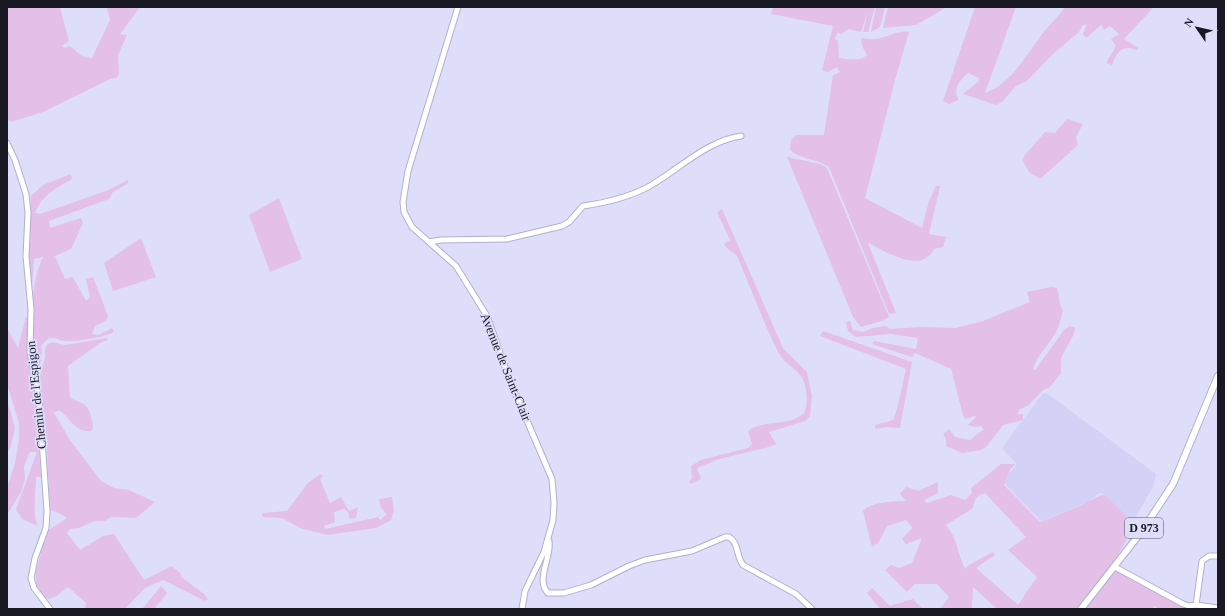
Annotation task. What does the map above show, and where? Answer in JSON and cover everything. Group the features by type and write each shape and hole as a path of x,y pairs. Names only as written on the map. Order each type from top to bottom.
{"main road":[{"name":"D 973","path":"1082,609 1142,531 1173,484 1218,376"}],"street":[{"name":"Avenue de Saint-Clair","path":"458,7 408,171 402,202 412,227 461,273 488,316 510,381 552,479 554,504 553,520 549,540 525,590 522,609"},
{"path":"429,242 441,240 507,238 562,226 568,222 583,206 602,203 641,190 712,146 727,138 740,136"},
{"name":"Chemin de l'Espigon","path":"7,143 12,152 26,194 28,213 26,256 31,309 30,352 39,397 47,511 46,528 35,558 31,578 34,588 50,609"},
{"path":"549,540 550,550 543,582 544,588 548,593 564,593 592,585 629,566 645,560 692,551 725,537 729,537 735,543 739,561 742,566 796,594 812,609"},
{"path":"1196,604 1200,565 1204,558 1209,556 1218,556"},
{"path":"1115,567 1183,604 1189,606 1196,604 1218,608"}],"shaded area":[{"path":"7,7 60,7 69,41 62,46 64,48 70,46 82,56 92,58 110,20 107,8 140,7 120,34 127,35 118,55 119,74 116,78 110,79 43,112 11,122 7,119"},
{"path":"773,7 875,7 868,32 863,32 868,11 861,32 848,29 842,34 837,33 835,39 838,41 839,58 861,59 867,55 862,46 861,38 878,39 899,32 909,32 895,80 865,198 922,228 929,201 936,186 940,186 929,234 946,237 943,247 934,249 928,257 921,260 912,261 893,255 868,243 896,313 889,314 829,167 795,154 790,150 791,140 796,135 824,135 833,75 840,72 837,67 828,72 822,70 833,26 771,14"},
{"path":"876,7 885,7 880,27 871,32"},
{"path":"888,7 947,7 916,25 883,28"},
{"path":"975,7 1016,7 985,93 1002,84 1016,70 1042,34 1065,7 1154,7 1124,39 1138,48 1137,50 1127,48 1121,50 1116,56 1112,65 1106,63 1116,46 1111,39 1119,34 1110,26 1104,30 1101,25 1086,38 1083,34 1087,24 1083,25 1079,32 1053,54 1027,81 1016,86 1002,102 996,105 963,94 979,81 979,78 968,73 956,89 959,100 949,104 943,101"},
{"path":"1067,119 1083,124 1076,137 1078,145 1040,179 1029,172 1022,160 1045,132 1055,133"},
{"path":"787,157 820,164 827,168 889,317 882,321 861,327 853,317"},
{"path":"71,174 72,179 55,189 41,201 35,213 40,214 106,191 128,180 128,183 112,193 109,199 49,221 50,228 81,218 83,223 71,249 55,256 65,279 73,277 86,301 90,297 86,279 93,277 108,316 106,321 95,326 92,334 98,335 112,328 114,332 76,341 63,341 50,338 41,346 42,352 40,365 37,370 33,343 32,312 35,283 38,269 43,257 34,259 32,286 30,286 29,257 31,196 43,185"},
{"path":"279,198 302,259 270,272 249,215"},
{"path":"722,209 783,348 807,372 812,396 810,416 805,421 769,432 776,444 719,459 697,468 701,479 690,484 689,482 692,478 691,466 701,460 748,448 752,444 748,431 761,425 783,422 797,418 803,414 806,407 807,396 804,381 779,354 737,256 724,244 730,240 717,212"},
{"path":"141,238 156,277 113,291 104,263"},
{"path":"1051,287 1057,288 1060,305 1063,310 1056,331 1034,365 1033,370 1036,369 1064,330 1070,326 1075,328 1074,334 1061,358 1061,373 1050,387 1043,390 1029,405 1019,410 1018,414 1023,414 1023,420 1003,425 986,447 981,450 962,453 946,446 946,439 943,434 949,429 955,437 970,440 984,429 981,426 975,427 968,425 976,417 965,419 951,369 915,353 912,357 872,344 874,341 916,349 918,338 890,334 856,337 848,331 846,322 850,321 853,330 863,332 873,328 885,326 890,329 921,327 956,328 983,321 1030,302 1027,292"},
{"path":"26,317 29,318 27,346 34,382 41,477 36,477 35,516 38,526 22,519 16,509 37,452 30,452 24,466 25,479 21,492 7,515 7,488 15,463 19,440 19,423 7,384 7,328 18,348"},
{"path":"823,331 912,362 900,428 886,427 875,429 875,425 893,420 906,369 820,336"},
{"path":"107,338 108,340 100,343 68,366 70,397 87,407 93,424 91,431 81,430 59,410 54,413 70,440 101,481 114,488 129,490 155,502 136,518 111,517 105,521 95,521 79,528 70,529 67,533 80,550 103,536 114,534 144,580 172,566 181,574 181,577 204,594 208,599 205,601 163,580 145,588 125,609 85,609 86,603 68,587 55,597 49,599 44,596 36,585 36,571 47,531 67,518 50,510 46,432 39,380 45,357 45,348 52,342 65,345"},
{"path":"1043,393 1048,394 1156,474 1153,487 1133,521 1100,493 1087,502 1041,521 1005,484 1008,475 1017,464 1002,448"},
{"path":"7,400 15,428 11,446 8,451 7,471"},
{"path":"1001,464 1015,464 1010,470 1004,485 1040,522 1077,507 1101,495 1106,496 1134,523 1116,557 1077,609 997,609 973,587 972,609 940,609 949,597 937,584 915,584 907,592 885,570 891,565 899,568 912,563 922,538 906,544 902,539 912,528 906,520 887,526 878,543 872,547 863,511 866,508 877,504 906,501 900,494 906,487 919,491 938,482 938,493 924,500 927,503 951,495 965,500 972,493 971,488","holes":["985,493 1026,537 1008,550 1037,577 1018,605 976,568 995,555 993,552 969,565 965,569 953,536 946,525 973,508 976,498"]},
{"path":"320,474 323,476 320,479 330,503 341,497 349,511 358,507 356,518 350,519 348,512 344,509 334,512 335,522 324,526 325,529 378,517 380,520 387,514 381,508 379,499 392,497 394,511 391,520 376,528 327,535 300,528 282,518 262,517 263,513 287,511 307,484"},
{"path":"1116,571 1187,606 1185,609 1159,609 1154,606 1153,609 1085,609"},
{"path":"161,586 167,593 154,609 142,609"},
{"path":"872,588 890,606 913,599 923,609 880,609 867,593"}]}
